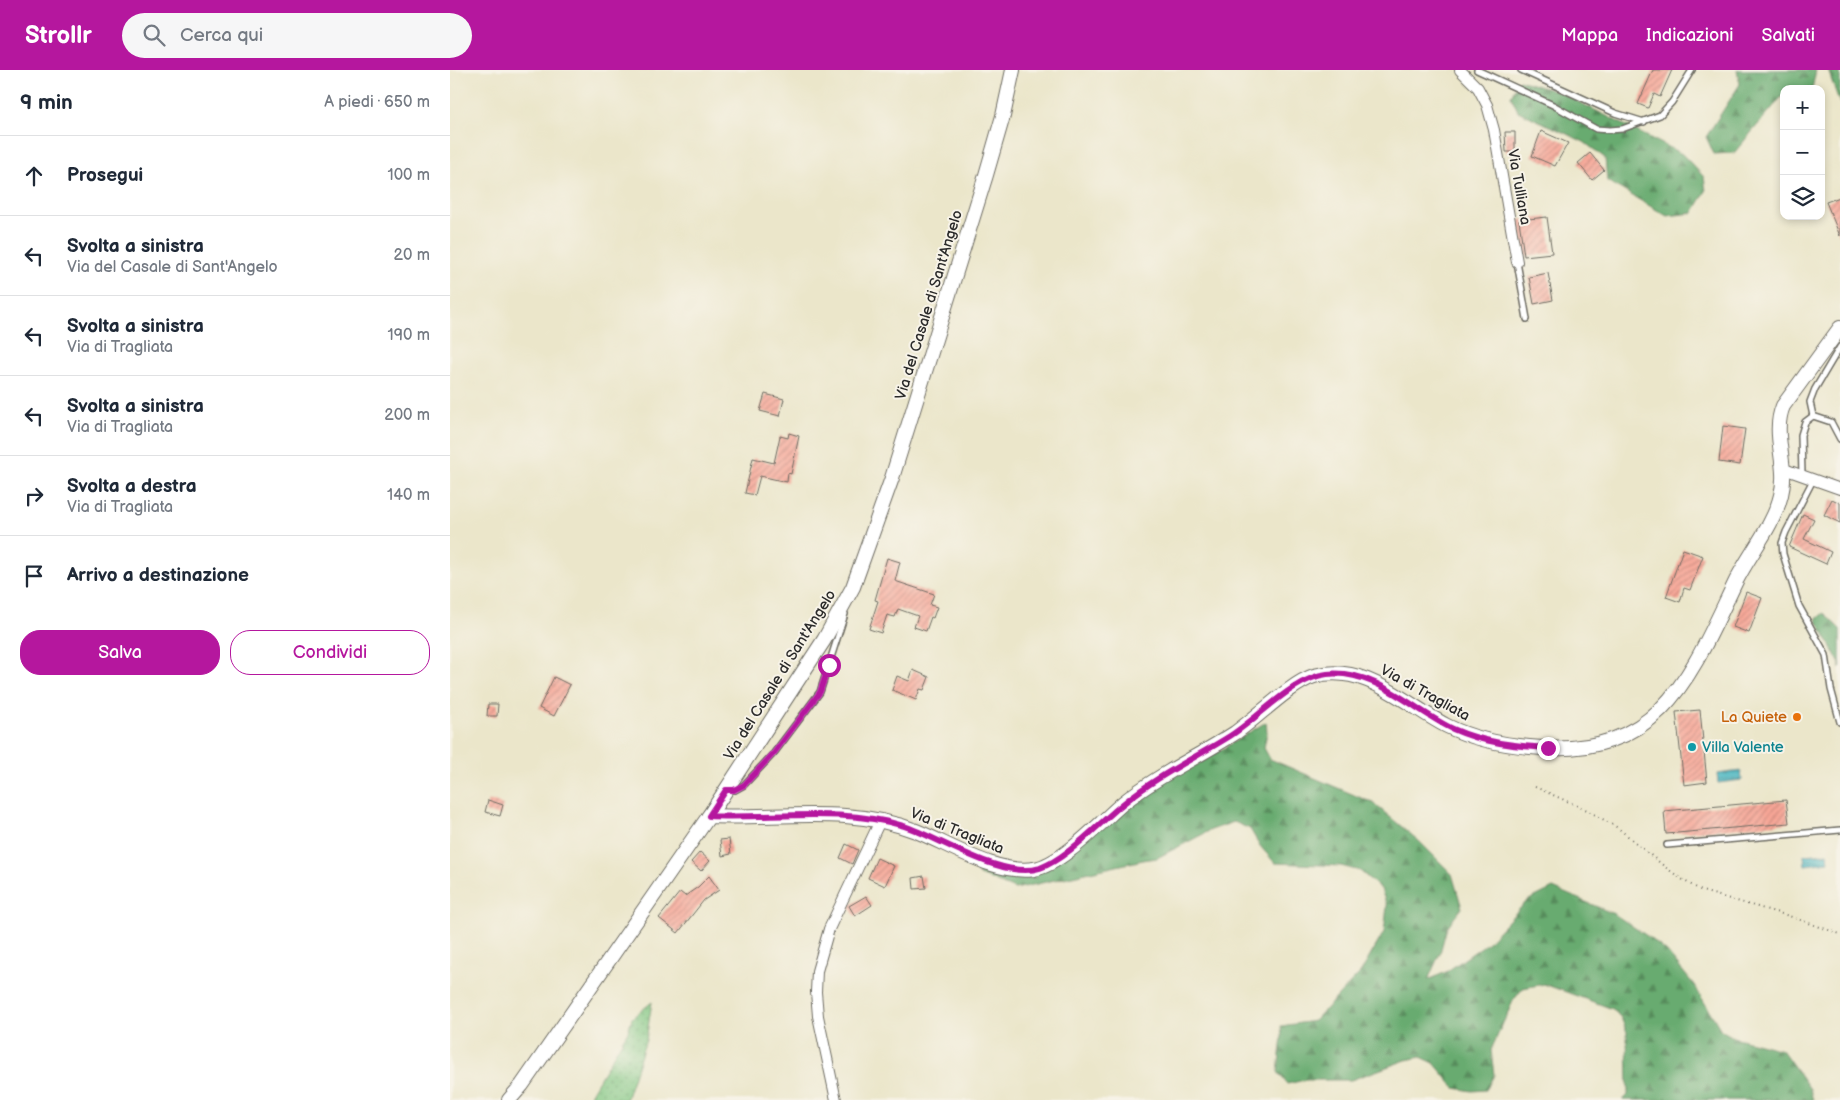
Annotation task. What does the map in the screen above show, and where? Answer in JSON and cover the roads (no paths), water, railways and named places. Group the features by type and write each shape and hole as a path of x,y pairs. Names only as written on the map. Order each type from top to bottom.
{"street":[{"name":"Via del Casale di Sant'Angelo","path":"509,1100 522,1085 709,816 824,640 853,587 892,478 986,175 1003,116 1013,70"},
{"name":"Via Tulliana","path":"1460,70 1473,73 1484,96 1494,130 1517,262"},
{"name":"Via di Tragliata","path":"709,816 824,815 857,817 917,831 996,865 1020,870 1037,869 1052,862 1069,850 1148,784 1232,735 1298,684 1310,677 1326,674 1347,675 1379,685 1442,723 1467,735 1493,742 1561,748 1596,745 1637,730 1656,715 1676,693 1695,666 1746,561 1775,514 1782,493 1784,469 1778,430 1780,413 1787,399 1840,328"},
{"path":"1784,469 1840,489"},
{"path":"836,1100 818,1016 817,971 829,929 880,821"}],"lane":[{"path":"1522,70 1616,113 1644,122"},
{"path":"1473,73 1553,105 1596,129 1610,130 1622,129 1660,115 1672,102 1692,70"},
{"name":"Via Tulliana","path":"1517,262 1527,319"},
{"path":"1813,416 1810,402 1815,388 1840,347"},
{"path":"1813,416 1830,422 1840,439"},
{"path":"1802,476 1801,435 1805,422 1813,416"},
{"path":"1813,480 1786,532 1782,543 1783,554 1799,606 1826,655 1831,689 1840,722"},
{"path":"726,790 734,790 744,785 774,753 820,692 845,613 842,609"},
{"path":"1667,845 1840,830"}],"water":[{"path":"1741,771 1742,780 1718,783 1717,774"},
{"path":"1828,853 1829,862 1805,865 1804,855"}],"place":[{"name":"La Quiete","path":"1797,717"},
{"name":"Villa Valente","path":"1692,747"}]}
